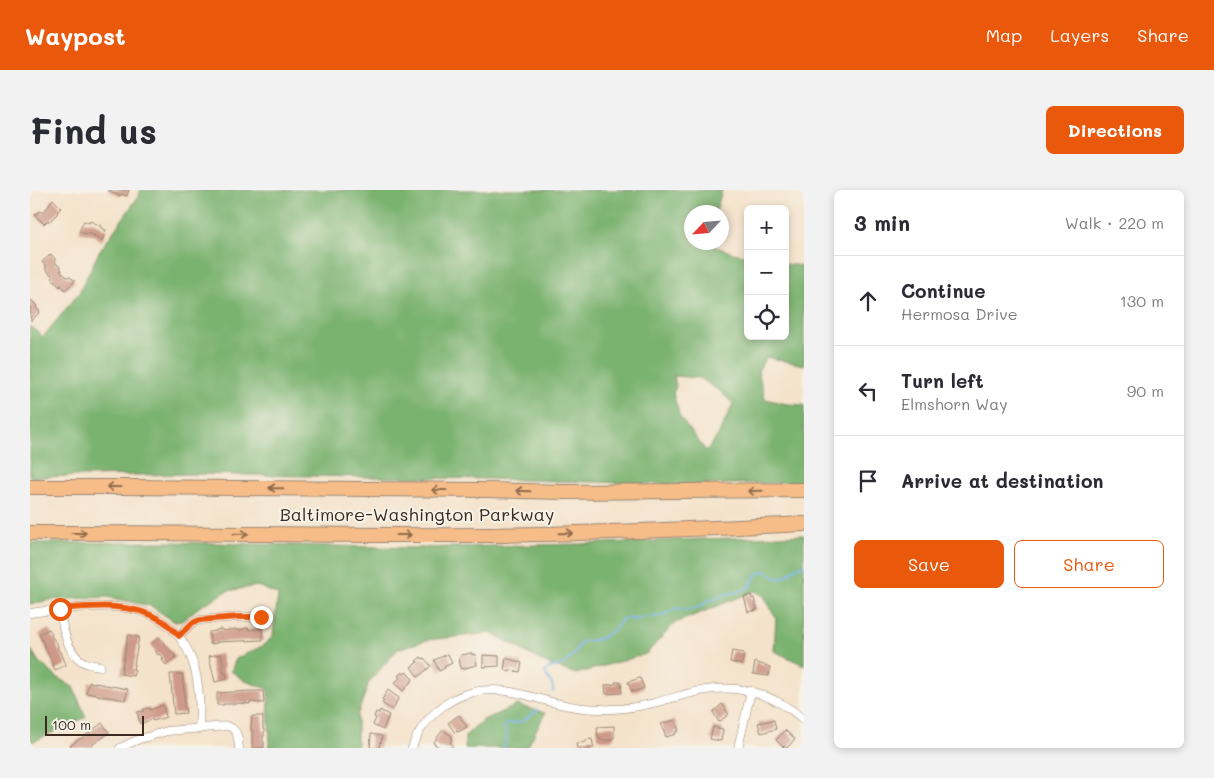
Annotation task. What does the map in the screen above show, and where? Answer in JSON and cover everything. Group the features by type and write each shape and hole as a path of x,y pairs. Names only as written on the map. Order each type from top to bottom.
{"highway":[{"name":"Baltimore-Washington Parkway","path":"30,487 564,492 804,490"},
{"name":"Baltimore-Washington Parkway","path":"30,533 491,535 804,524"}],"street":[{"path":"30,613 60,609 126,608 140,611 162,621 179,636 189,651 196,670 200,708 199,728"},
{"path":"60,609 65,634 77,657 87,664 100,666"},
{"path":"179,636 192,623 200,620 261,617"},
{"path":"412,748 422,728 435,712 452,700 473,692 495,690 508,691 563,705 617,709 644,705 712,688 737,689 751,691 774,699 804,720"},
{"path":"738,748 751,691"},
{"path":"120,748 137,740 167,731 212,726 233,728 236,732 239,747 230,748"}],"green space":[{"path":"141,190 722,190 718,205 684,205 684,250 725,250 744,255 744,340 789,340 789,264 804,266 804,365 766,357 758,371 765,399 787,404 804,405 804,482 693,485 489,479 192,474 30,477 30,326 43,337 79,293 99,252","holes":["674,376 700,378 721,392 733,404 717,437 706,451 680,417 673,393 676,387"]},
{"path":"804,535 804,665 774,651 776,618 764,596 755,591 675,623 646,654 576,674 543,662 492,633 427,640 398,649 369,682 357,716 357,748 270,748 268,689 245,681 231,671 236,659 266,644 273,635 278,595 258,586 227,591 199,607 182,621 175,622 151,606 107,597 51,600 30,604 30,543 171,542 416,548"},
{"path":"30,648 39,662 58,678 73,687 86,717 30,743"},
{"path":"517,705 545,713 527,748 465,748 465,736 481,721"}],"building":[{"path":"107,190 129,190 127,196 121,194 120,196"},
{"path":"53,199 61,208 49,222 48,220 44,224 35,215 40,211 43,212"},
{"path":"84,221 89,223 90,221 106,230 102,241 88,233 79,232"},
{"path":"51,254 62,270 60,271 75,281 65,290 52,278 45,268 47,267 42,262"},
{"path":"30,299 40,312 31,321"},
{"path":"751,595 752,599 754,598 757,610 748,612 744,597"},
{"path":"248,628 249,630 262,628 263,640 210,644 209,632 220,629 223,631"},
{"path":"49,629 66,665 55,670 39,634"},
{"path":"128,635 139,637 133,676 121,674"},
{"path":"159,637 176,657 166,665 162,660 164,659 158,655 151,644"},
{"path":"732,651 744,653 742,665 730,662"},
{"path":"472,653 472,655 475,654 477,665 461,669 459,658 461,655"},
{"path":"221,654 224,673 226,673 227,679 215,682 209,656"},
{"path":"448,654 452,663 439,671 434,660"},
{"path":"483,655 499,656 499,666 483,667"},
{"path":"421,657 431,666 418,677 411,667"},
{"path":"506,658 522,663 520,672 504,670"},
{"path":"755,662 770,667 769,676 753,674"},
{"path":"402,672 404,674 406,672 413,679 403,691 394,683 400,678 398,676"},
{"path":"170,674 182,674 186,713 174,714"},
{"path":"640,678 644,688 632,692 628,682"},
{"path":"89,682 128,689 125,700 86,693"},
{"path":"615,682 621,682 622,693 606,694 605,685 616,684"},
{"path":"388,690 399,698 392,710 382,703"},
{"path":"263,691 264,703 250,702 250,704 217,705 217,693"},
{"path":"722,704 729,714 719,722 713,712"},
{"path":"163,705 166,717 153,721 152,719 140,724 137,712"},
{"path":"380,710 389,715 383,730 373,725 376,712 379,713"},
{"path":"459,715 467,727 455,733 448,723"},
{"path":"252,716 263,716 264,748 252,748"},
{"path":"675,720 679,731 666,737 661,724"},
{"path":"774,720 776,729 761,733 758,723"},
{"path":"102,723 109,732 89,748 72,748 70,746 81,739"},
{"path":"614,726 614,738 612,740 600,740 598,738 597,727"},
{"path":"713,727 723,729 721,741 710,739"},
{"path":"443,730 452,736 450,743 453,745 451,748 440,748 433,743"},
{"path":"785,730 795,739 787,748 783,747 776,740"},
{"path":"371,734 382,736 379,748 370,748"},
{"path":"592,739 594,748 577,748 576,743"}],"waterway":[{"path":"553,692 545,672 549,668 566,662 583,641 602,638 617,627 622,619 629,618 635,620 644,617 661,616 677,608 686,610 702,606 708,600 746,589 757,574 765,571 779,578 788,575 799,566 804,566"},
{"path":"503,748 507,738 505,724 521,722 538,710"}],"route":[{"path":"60,609 109,607 140,611 162,621 179,636 192,623 205,618 261,617"}]}
